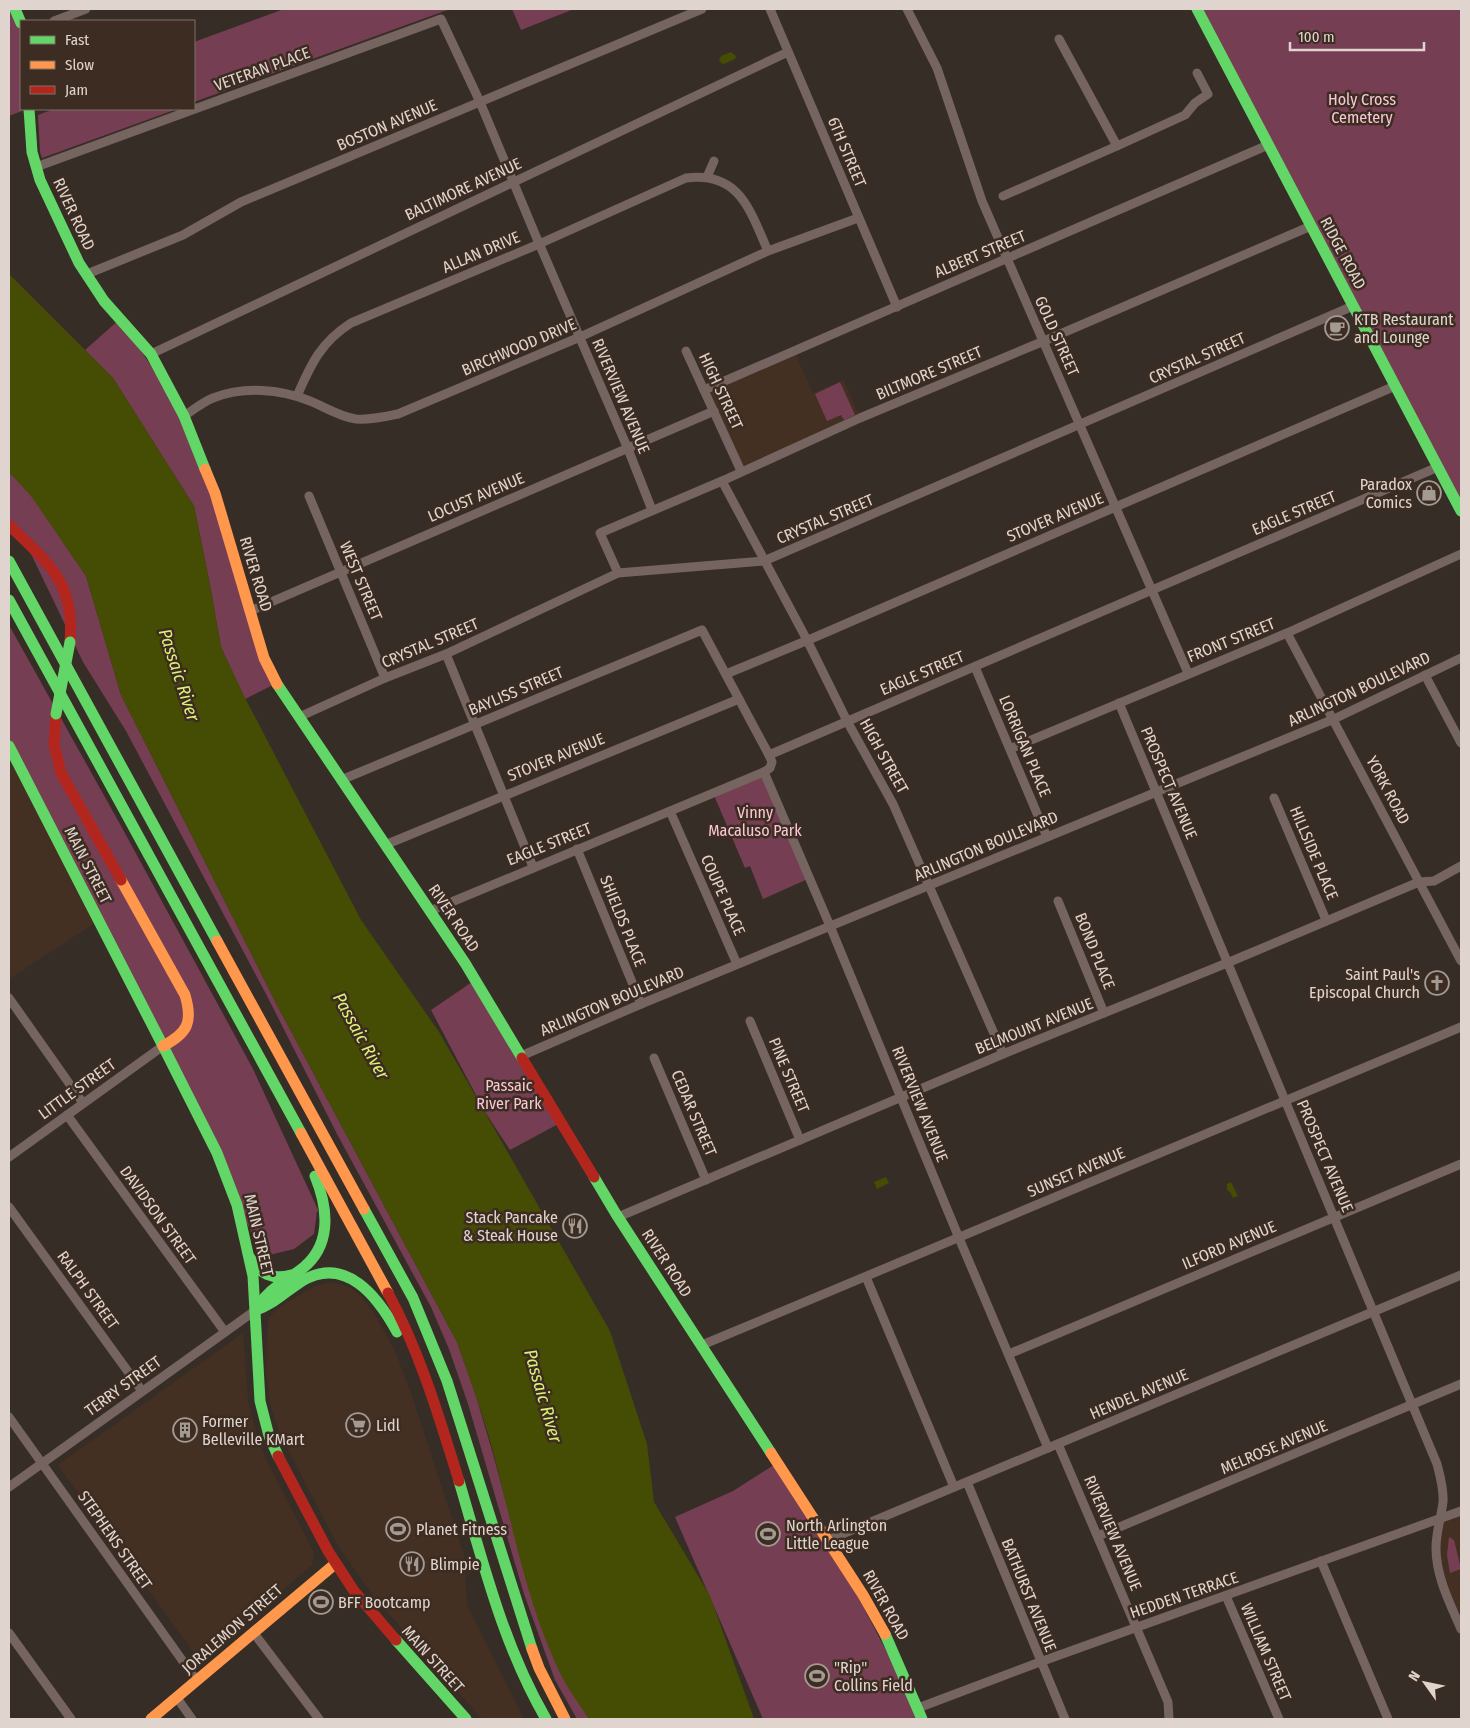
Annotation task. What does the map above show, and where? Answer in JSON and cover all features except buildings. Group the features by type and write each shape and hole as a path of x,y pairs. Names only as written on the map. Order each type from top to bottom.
{"main road":[{"path":"15,9 20,21"},
{"name":"RIDGE ROAD","path":"1196,9 1461,512"},
{"name":"RIVER ROAD","path":"29,110 32,152 40,180 76,257 104,301 151,354 184,416 215,493 264,658 277,683 465,963 618,1217 880,1623 922,1719"},
{"path":"9,525 53,569 65,589 71,609 72,630 56,714 54,745 61,773 186,995 189,1016 188,1026 176,1040 163,1046"},
{"path":"9,561 417,1306 452,1389 527,1638 539,1668 566,1719"},
{"path":"9,600 396,1308 422,1366 453,1457 499,1614 523,1676 546,1719"},
{"name":"MAIN STREET","path":"9,746 205,1128 228,1178 237,1205 250,1258 256,1310 257,1381 264,1420 279,1458 335,1564 369,1610 413,1662 466,1719"},
{"path":"234,1012 322,1192 326,1217 323,1241 318,1252 303,1268 265,1295 256,1310"},
{"path":"250,1258 261,1273 277,1279 294,1274 303,1268"},
{"path":"256,1310 270,1305 300,1282 317,1274 335,1273 354,1280 363,1286 379,1303 394,1325 453,1457"},
{"name":"JORALEMON STREET","path":"151,1719 335,1564"}],"street":[{"path":"57,20 86,9"},
{"name":"BOSTON AVENUE","path":"87,274 183,235 241,202 702,9"},
{"name":"6TH STREET","path":"770,9 897,307"},
{"name":"GOLD STREET","path":"907,9 937,68 982,201 1188,673"},
{"name":"RIVERVIEW AVENUE","path":"441,19 480,102 512,182 628,449 652,510"},
{"name":"VETERAN PLACE","path":"195,109 441,19"},
{"path":"1059,39 1117,146"},
{"name":"BALTIMORE AVENUE","path":"151,354 788,52"},
{"path":"1003,196 1186,116 1195,103 1208,94 1197,72"},
{"name":"VETERAN PLACE","path":"36,167 192,110"},
{"name":"ALBERT STREET","path":"704,390 1268,145"},
{"path":"707,177 714,161"},
{"name":"ALLAN DRIVE","path":"297,396 317,355 330,338 351,323 539,244 686,178 707,177 723,182 740,194 768,251"},
{"name":"BIRCHWOOD DRIVE","path":"184,416 211,399 241,391 272,391 297,396 343,416 354,418 368,419 398,414 580,337 768,251 858,218"},
{"name":"BILTMORE STREET","path":"618,573 600,533 722,481 860,418 1311,226"},
{"name":"CRYSTAL STREET","path":"300,717 385,678 446,654 618,573 764,561 1353,306"},
{"name":"HIGH STREET","path":"686,351 741,471"},
{"name":"STOVER AVENUE","path":"726,674 1395,386"},
{"name":"LOCUST AVENUE","path":"250,611 714,411"},
{"name":"EAGLE STREET","path":"769,756 1438,467"},
{"name":"HIGH STREET","path":"722,481 807,640 847,721 893,804 1003,1054"},
{"name":"WEST STREET","path":"309,496 385,678"},
{"name":"FRONT STREET","path":"1010,749 1287,633 1461,554"},
{"name":"BAYLISS STREET","path":"341,780 702,630 726,674"},
{"name":"YORK ROAD","path":"1287,633 1461,961"},
{"path":"446,654 533,866"},
{"name":"ARLINGTON BOULEVARD","path":"521,1056 737,964 1334,719 1461,658"},
{"name":"LORRIGAN PLACE","path":"975,667 1046,837"},
{"path":"726,674 772,762 770,768 764,772"},
{"path":"1425,675 1461,743"},
{"name":"STOVER AVENUE","path":"385,845 739,698"},
{"name":"PROSPECT AVENUE","path":"1119,703 1437,1464 1442,1484 1443,1502 1436,1549 1437,1567 1461,1629"},
{"name":"RIVERVIEW AVENUE","path":"764,772 1048,1448"},
{"name":"EAGLE STREET","path":"430,910 764,772"},
{"name":"HILLSIDE PLACE","path":"1274,798 1326,920"},
{"name":"COUPE PLACE","path":"670,811 737,964"},
{"name":"SHIELDS PLACE","path":"577,849 641,1004"},
{"name":"BELMOUNT AVENUE","path":"618,1217 1326,920 1419,882 1434,880 1461,866"},
{"name":"BOND PLACE","path":"1058,901 1104,1013"},
{"path":"9,998 84,1103"},
{"name":"PINE STREET","path":"750,1021 800,1140"},
{"name":"SUNSET AVENUE","path":"702,1345 1461,1027"},
{"name":"LITTLE STREET","path":"9,1157 163,1046"},
{"name":"CEDAR STREET","path":"654,1058 706,1180"},
{"name":"DAVIDSON STREET","path":"67,1115 225,1332"},
{"name":"ILFORD AVENUE","path":"1009,1354 1461,1164"},
{"name":"RALPH STREET","path":"9,1207 142,1391"},
{"name":"HENDEL AVENUE","path":"828,1540 1461,1275"},
{"path":"866,1277 954,1487"},
{"name":"TERRY STREET","path":"9,1487 256,1310"},
{"name":"MELROSE AVENUE","path":"1098,1536 1461,1384"},
{"name":"STEPHENS STREET","path":"9,1417 197,1681"},
{"name":"RIVERVIEW AVENUE","path":"1058,1444 1168,1702 1169,1719"},
{"name":"BATHURST AVENUE","path":"967,1482 1065,1719"},
{"name":"HEDDEN TERRACE","path":"918,1708 1136,1627 1461,1511"},
{"path":"1321,1561 1388,1719"},
{"name":"WILLIAM STREET","path":"1226,1596 1279,1719"},
{"path":"253,1632 319,1719"},
{"path":"9,1633 70,1719"},
{"path":"177,1698 192,1719"}],"shaded area":[{"path":"794,351 813,393 844,380 860,418 741,471 704,390"},
{"path":"9,740 101,919 9,979"},
{"path":"333,1282 349,1287 361,1296 375,1315 395,1351 412,1396 464,1555 467,1605 523,1717 520,1719 482,1719 375,1598 338,1546 279,1432 271,1407 266,1372 268,1319 277,1309 315,1286"},
{"path":"243,1333 248,1400 254,1426 266,1459 314,1553 312,1565 200,1661 58,1465"},
{"path":"1461,1511 1461,1609 1454,1612 1442,1583 1439,1519"}],"green space":[{"path":"9,9 20,22 20,110 23,110 9,116"},
{"path":"284,9 450,9 195,102 195,42"},
{"path":"512,9 574,9 521,30"},
{"name":"Holy Cross Cemetery","path":"1197,9 1461,9 1461,511"},
{"path":"51,110 174,110 42,158 38,115"},
{"path":"120,319 184,416 277,683 245,699 221,647 194,506 113,378 85,350"},
{"path":"840,382 855,415 844,420 841,415 827,421 815,394"},
{"path":"9,472 31,495 86,576 121,695 277,1005 457,1342 476,1396 528,1584 563,1678 589,1719 577,1719 555,1680 524,1594 468,1404 449,1349 431,1307 337,1134 266,994 126,731 83,662 32,556 9,518"},
{"path":"9,625 253,1069 319,1212 317,1211 314,1234 294,1249 265,1256 247,1224 101,919 9,740"},
{"name":"Vinny Macaluso Park","path":"764,772 810,878 763,899 750,866 745,868 713,793"},
{"name":"Passaic River Park","path":"475,980 560,1123 510,1150 485,1112 431,1010"},
{"path":"777,1463 828,1540 922,1719 763,1719 675,1517 733,1491"},
{"path":"1449,1537 1454,1540 1461,1569 1450,1573 1447,1555"}],"water":[{"path":"731,52 736,56 735,59 724,64 721,63 719,60 721,56"},
{"name":"Passaic River","path":"9,274 113,378 194,506 221,647 243,694 361,920 439,1032 610,1331 647,1444 654,1502 710,1596 754,1719 589,1719 562,1677 550,1651 531,1596 490,1441 457,1342 277,1005 121,695 86,576 31,496 9,472"},
{"path":"886,1177 889,1183 877,1189 874,1182"},
{"path":"1231,1182 1238,1196 1233,1198 1227,1190 1227,1184"}],"traffic: fast":[{"path":"15,9 20,21"},
{"path":"1197,9 1461,511"},
{"path":"29,110 32,152 40,180 79,263 104,301 151,354 184,416 205,469"},
{"path":"9,561 217,941"},
{"path":"9,600 301,1133"},
{"path":"56,714 70,642"},
{"path":"277,684 465,963 522,1058"},
{"path":"9,746 163,1046"},
{"path":"163,1046 217,1153 237,1205 253,1276 260,1401 269,1436 278,1456"},
{"path":"256,1310 270,1292 310,1262 322,1240 325,1228 325,1215 320,1189 315,1176"},
{"path":"594,1177 771,1453"},
{"path":"364,1209 413,1298 447,1381 532,1649"},
{"path":"250,1258 262,1272 278,1277 291,1275"},
{"path":"256,1310 274,1301 302,1281 318,1274 333,1273 346,1276 370,1294 397,1332"},
{"path":"459,1481 495,1603 518,1662 546,1719"},
{"path":"885,1634 922,1719"},
{"path":"396,1640 466,1719"}],"traffic: slow":[{"path":"205,469 215,493 264,658 277,684"},
{"path":"121,880 185,995 188,1013 186,1026 178,1036 163,1046"},
{"path":"217,941 364,1209"},
{"path":"301,1133 388,1293"},
{"path":"771,1453 863,1595 885,1634"},
{"path":"151,1719 335,1564"},
{"path":"532,1649 539,1668 565,1719"}],"traffic: jam":[{"path":"9,525 47,563 63,589 68,604 70,642"},
{"path":"56,714 54,744 61,773 121,880"},
{"path":"522,1058 594,1177"},
{"path":"388,1293 410,1338 436,1409 459,1481"},
{"path":"278,1456 328,1551 354,1591 396,1640"}],"place":[{"name":"KTB Restaurant and Lounge","path":"1337,328"},
{"name":"Paradox Comics","path":"1429,493"},
{"name":"Saint Paul's Episcopal Church","path":"1437,983"},
{"name":"Stack Pancake & Steak House","path":"575,1226"},
{"name":"Lidl","path":"358,1425"},
{"name":"Former Belleville KMart","path":"185,1430"},
{"name":"Planet Fitness","path":"398,1529"},
{"name":"North Arlington Little League","path":"768,1534"},
{"name":"Blimpie","path":"412,1564"},
{"name":"BFF Bootcamp","path":"321,1602"},
{"name":"\"Rip\" Collins Field","path":"817,1676"}]}
